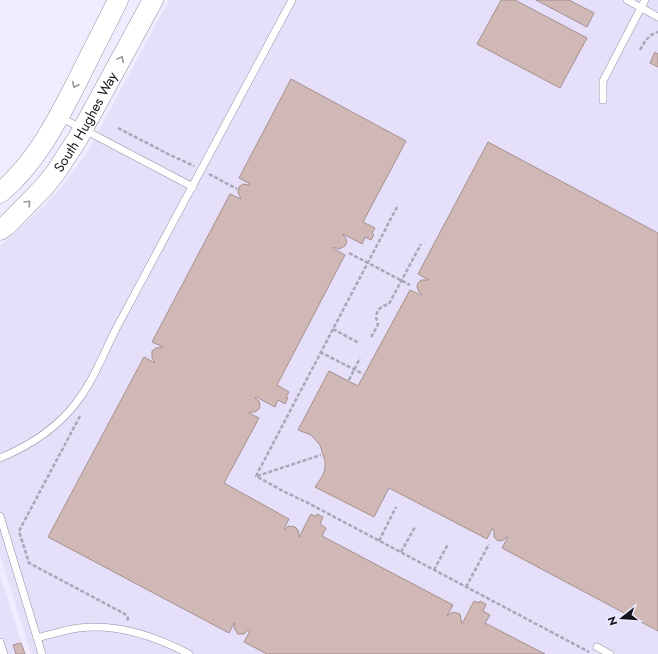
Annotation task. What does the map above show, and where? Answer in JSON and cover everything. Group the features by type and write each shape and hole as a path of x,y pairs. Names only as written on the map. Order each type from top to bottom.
{"street":[{"name":"South Hughes Way","path":"0,193 10,185 38,152 59,117 118,0"},
{"name":"South Hughes Way","path":"0,230 6,226 44,187 56,172 83,129 153,0"}],"lane":[{"path":"0,458 27,445 52,428 76,403 91,380 117,327 292,0"},
{"path":"627,0 658,17"},
{"path":"603,100 603,81 645,0"},
{"path":"59,117 193,187"},
{"path":"0,516 42,654"},
{"path":"37,638 80,628 122,629 139,633 189,654"},
{"path":"0,642 4,654"},
{"path":"598,647 610,654"}],"path":[{"path":"640,50 645,40 657,31"},
{"path":"118,128 195,166"},
{"path":"209,174 237,188"},
{"path":"256,476 397,207"},
{"path":"371,337 378,325 376,315 377,311 383,305 389,304 421,244"},
{"path":"349,253 410,285"},
{"path":"333,329 359,343"},
{"path":"320,352 363,374"},
{"path":"349,380 360,358"},
{"path":"80,416 19,531 29,563 125,614 128,618 127,622"},
{"path":"256,476 321,455"},
{"path":"256,476 593,654"},
{"path":"379,541 396,507"},
{"path":"401,552 415,527"},
{"path":"434,570 448,544"},
{"path":"466,587 489,544"}],"shaded area":[{"path":"169,0 658,0 658,654 31,654 0,555 0,246 47,203 63,185 88,151"},
{"path":"0,575 25,654 0,654"}],"building":[{"path":"501,0 515,0 587,38 560,88 477,44"},
{"path":"536,0 569,0 594,13 587,27"},
{"path":"655,52 658,54 658,67 650,63"},
{"path":"291,79 406,141 363,222 375,228 372,233 374,235 371,240 365,237 362,244 343,234 347,241 345,246 339,249 333,248 345,255 277,385 289,392 286,397 288,398 285,404 278,400 275,407 256,397 255,398 259,401 259,409 255,412 249,413 259,418 224,483 289,519 284,529 285,530 288,526 295,527 298,530 299,537 311,514 316,517 317,514 323,517 320,524 326,528 322,536 453,605 447,616 453,612 460,614 462,624 474,601 479,603 480,601 486,604 483,611 490,615 485,623 545,654 267,654 244,642 250,631 248,630 244,634 238,634 234,628 234,623 229,633 48,537 144,357 155,363 152,358 152,351 156,348 163,347 152,342 230,194 241,199 238,192 239,187 243,184 250,184 239,178"},
{"path":"488,142 658,233 658,631 502,548 508,537 504,540 498,541 494,537 494,530 492,529 487,539 389,488 374,517 315,487 323,475 325,461 320,445 311,435 298,430 329,371 358,386 410,290 421,295 422,294 419,292 417,287 418,283 421,280 429,280 418,274"},
{"path":"21,643 25,654 16,654 13,645"}]}
